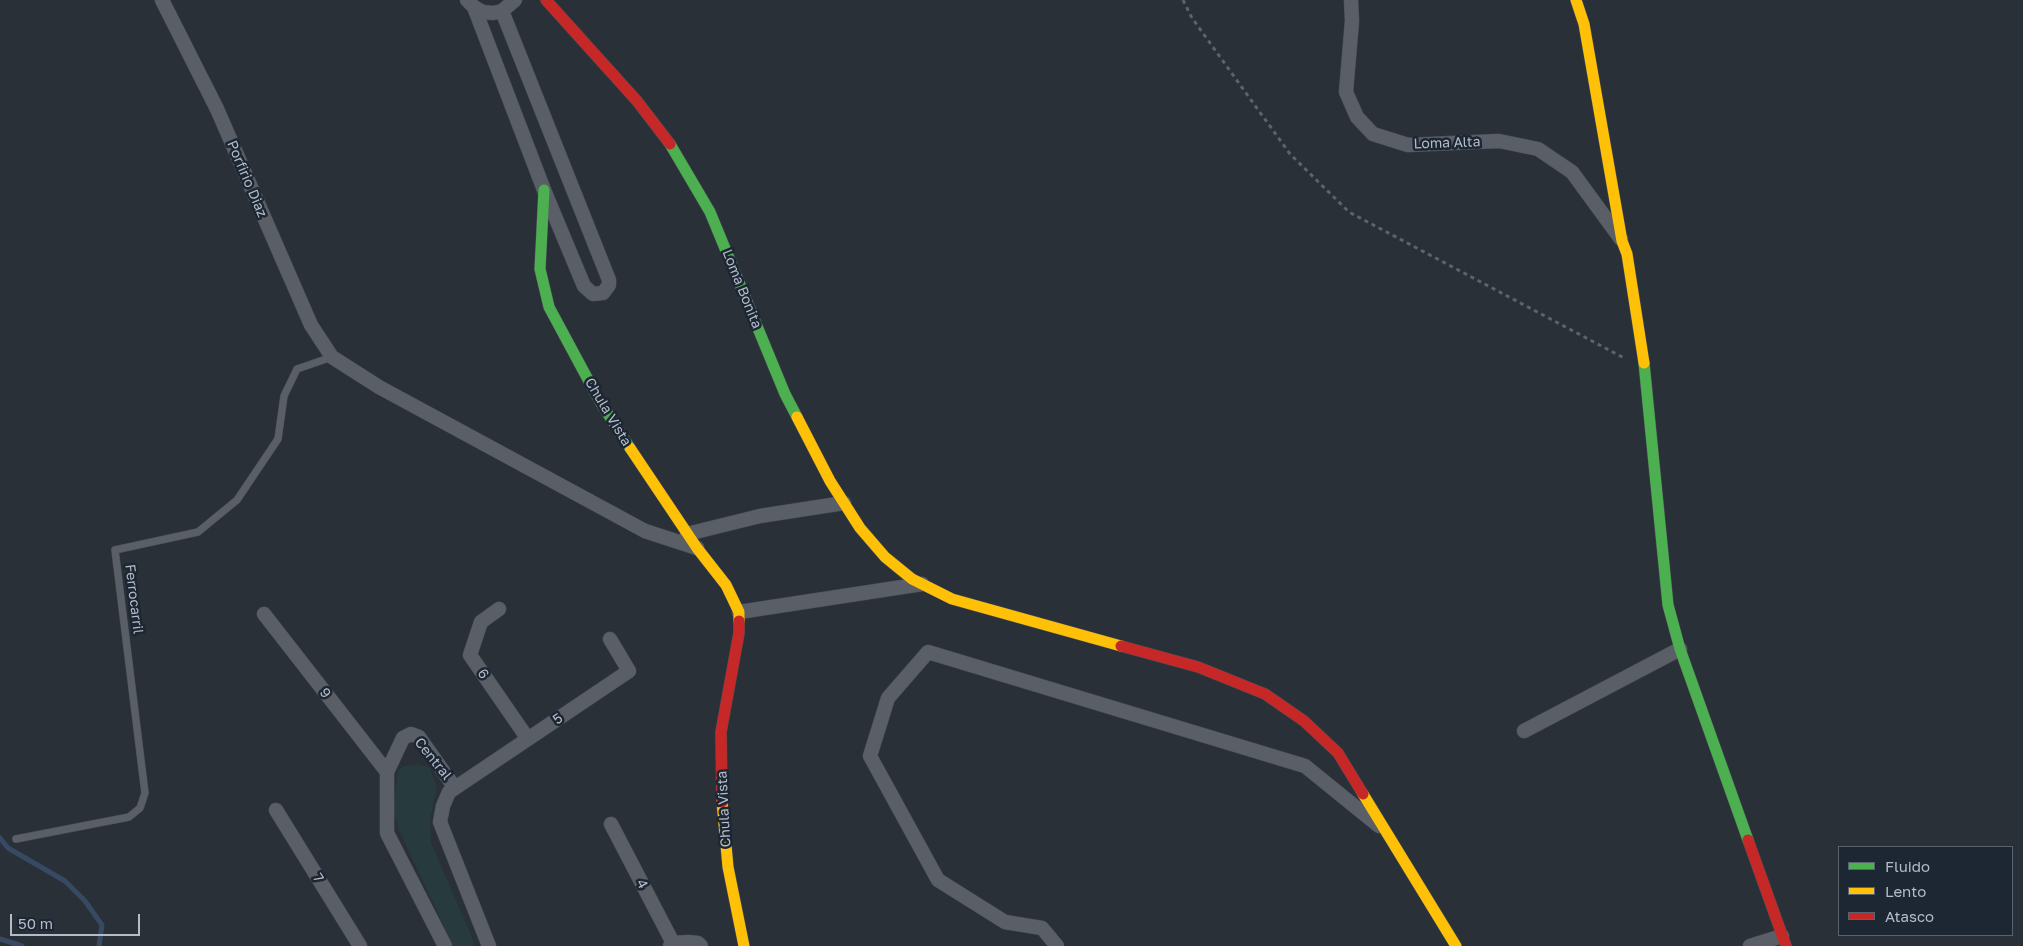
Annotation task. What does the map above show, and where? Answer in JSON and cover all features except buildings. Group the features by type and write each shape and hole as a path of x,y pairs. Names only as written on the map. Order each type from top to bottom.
{"street":[{"name":"Porfirio Diaz","path":"162,0 217,109 312,326 332,357"},
{"path":"470,4 483,12 493,13 511,6 515,0"},
{"name":"Loma Bonita","path":"546,0 637,101 672,147 710,212 785,394 830,482 860,528 885,557 912,579 952,599 1198,667 1266,694 1304,721 1338,753 1456,946"},
{"name":"Loma Alta","path":"1351,0 1352,21 1346,92 1357,118 1373,134 1408,145 1499,141 1538,148 1572,172 1622,241"},
{"name":"Loma Alta","path":"1576,0 1584,24 1622,241 1627,254 1645,369 1668,605 1680,649 1784,941"},
{"path":"470,4 584,286 593,294 603,292 609,285 609,280 502,11"},
{"name":"Chula Vista","path":"544,190 540,269 549,307 599,400 687,534 726,585 739,612 739,633 721,732 722,812 727,858 744,946"},
{"path":"332,357 379,387 645,531 697,548"},
{"path":"687,534 760,516 844,503"},
{"path":"739,612 922,584"},
{"name":"6","path":"499,609 481,622 470,655 528,739"},
{"name":"9","path":"264,614 387,772"},
{"name":"5","path":"455,788 629,671 610,639"},
{"path":"1524,731 1680,649"},
{"path":"1056,946 1042,928 1005,922 938,880 870,756 888,698 928,652 1305,766 1383,829"},
{"name":"Central","path":"445,946 387,834 387,772 403,738 411,734 419,737 455,788 449,792 443,806 440,822 489,946"},
{"name":"7","path":"276,810 360,946"},
{"name":"4","path":"611,824 672,945"},
{"path":"1750,946 1784,941"},
{"path":"672,945 688,942 698,943 701,946"}],"lane":[{"name":"Ferrocarril","path":"16,839 129,817 140,808 145,793 115,550 198,532 238,500 278,439 284,396 297,369 332,357"}],"path":[{"path":"1182,0 1192,18 1290,154 1349,212 1645,369"}],"green space":[{"path":"418,764 430,768 437,788 430,819 431,843 472,937 474,946 450,946 444,926 399,830 393,810 398,771 404,766"}],"waterway":[{"path":"0,838 8,848 65,881 85,901 102,925 99,946"},
{"path":"0,939 22,946"}],"traffic: fast":[{"path":"670,144 710,212 785,394 797,417"},
{"path":"544,190 540,269 549,307 599,400 630,448"},
{"path":"1644,363 1668,605 1680,649 1748,840"}],"traffic: slow":[{"path":"1576,0 1584,24 1622,241 1627,254 1644,363"},
{"path":"797,417 830,481 860,528 885,557 912,579 952,599 1121,646"},
{"path":"630,448 697,548 726,585 739,612 739,621"},
{"path":"1363,794 1456,946"},
{"path":"722,802 728,867 744,946"}],"traffic: jam":[{"path":"546,0 637,101 670,144"},
{"path":"722,802 721,732 739,633 739,621"},
{"path":"1121,646 1198,667 1265,694 1304,721 1338,753 1363,794"},
{"path":"1748,840 1786,946"}]}
